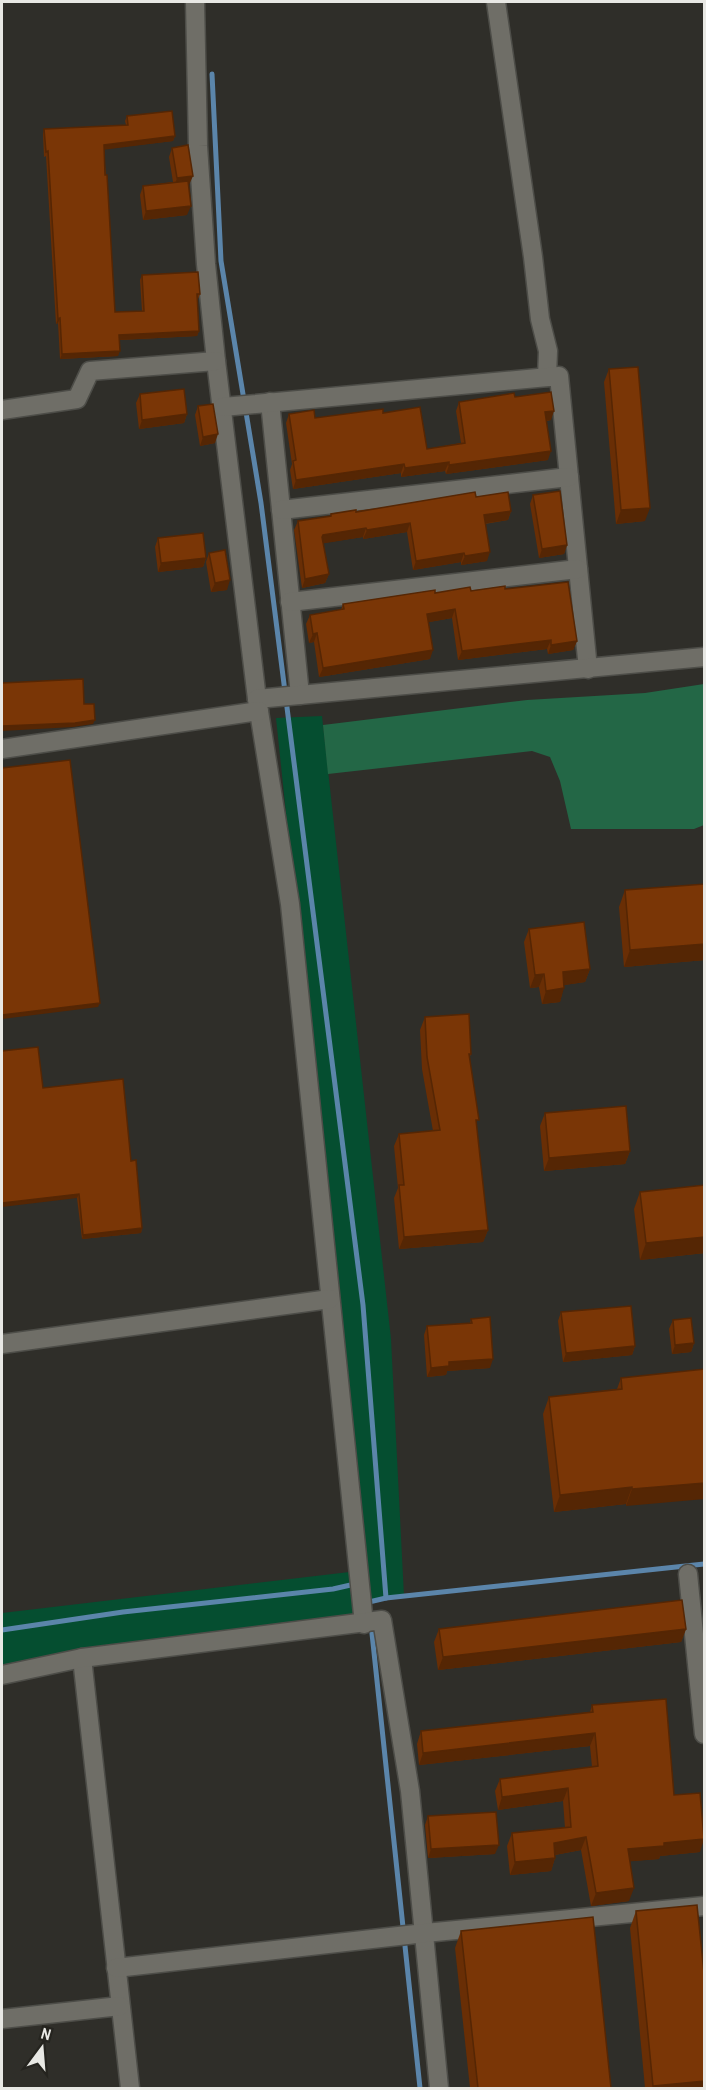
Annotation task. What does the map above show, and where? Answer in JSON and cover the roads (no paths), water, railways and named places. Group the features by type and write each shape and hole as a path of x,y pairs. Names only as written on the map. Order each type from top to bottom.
{"street":[{"path":"195,2 198,146 206,264 216,361 258,705 290,904 364,1624"},
{"path":"496,2 534,257 540,319 548,351 547,377"},
{"path":"2,410 78,399 90,371 216,361"},
{"path":"223,407 559,376 588,669"},
{"path":"270,402 300,695"},
{"path":"281,510 569,477"},
{"path":"290,602 578,569"},
{"path":"2,749 258,705 300,695 705,657"},
{"path":"2,1338 330,1299"},
{"path":"688,1574 705,1734"},
{"path":"2,1675 82,1658 382,1620 410,1791 439,2088"},
{"path":"82,1658 130,2088"},
{"path":"116,1968 425,1933 705,1906"},
{"path":"2,2019 120,2006"}],"waterway":[{"path":"212,74 221,261 261,503 363,1305 386,1598"},
{"path":"369,1602 386,1598 704,1564"},
{"path":"2,1630 123,1612 333,1589 355,1584 356,1586"},
{"path":"371,1624 420,2088"}]}
